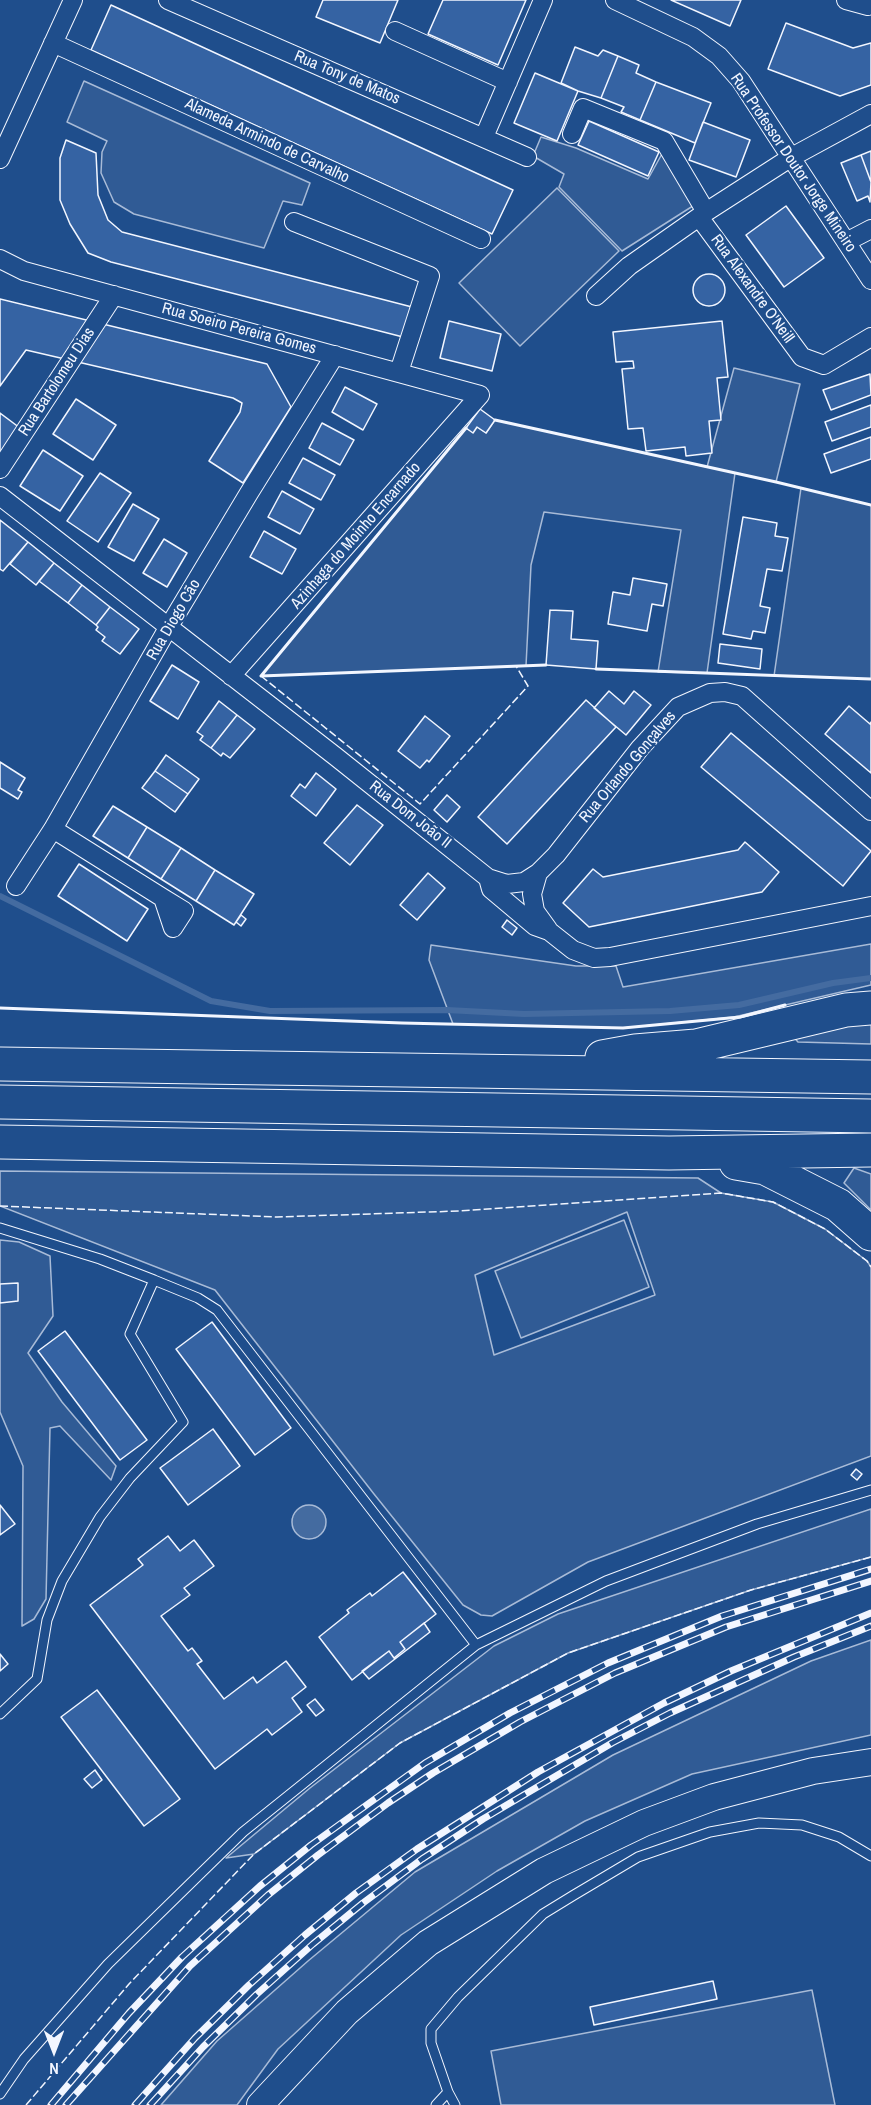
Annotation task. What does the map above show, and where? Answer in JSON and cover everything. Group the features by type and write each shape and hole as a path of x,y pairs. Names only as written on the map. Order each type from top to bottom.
{"highway":[{"path":"524,1071 635,1051 696,1046 846,1010 871,1008"},
{"path":"0,1064 871,1077"},
{"path":"0,1102 871,1116"},
{"path":"0,1142 669,1153 866,1152"},
{"path":"669,1153 765,1168 838,1205 871,1234"}],"street":[{"path":"0,159 73,0"},
{"name":"Rua Tony de Matos","path":"168,0 527,157"},
{"path":"484,137 543,0"},
{"name":"Rua Professor Doutor Jorge Mineiro","path":"615,0 693,37 719,56 741,81 871,280"},
{"path":"846,0 868,6"},
{"path":"395,31 508,82"},
{"name":"Alameda Armindo de Carvalho","path":"53,43 482,239"},
{"path":"572,134 583,108 664,141 702,214"},
{"path":"596,296 629,266 702,214 790,158 871,114"},
{"name":"Rua Alexandre O'Neill","path":"702,214 802,357 824,365 871,337"},
{"path":"294,222 430,276 399,372"},
{"path":"846,242 871,229"},
{"name":"Rua Soeiro Pereira Gomes","path":"0,259 24,271 480,395"},
{"name":"Rua Bartolomeu Dias","path":"0,469 114,295"},
{"name":"Rua Diogo Cão","path":"16,886 53,830 168,628 335,355"},
{"name":"Azinhaga do Moinho Encarnado","path":"231,676 480,395"},
{"name":"Rua Dom João II","path":"0,496 488,878 491,889 535,926 549,931 573,950 594,958 610,957 871,906"},
{"name":"Rua Orlando Gonçalves","path":"488,878 507,884 524,882 538,873 556,855 640,748 678,707 710,693 725,692 742,696 871,811"},
{"path":"53,830 163,898"},
{"path":"538,873 532,894 535,912 549,931"},
{"path":"260,2105 347,2012 428,1943 544,1871 644,1823 714,1797 813,1772 871,1762"}],"lane":[{"path":"0,1228 100,1259 198,1298 217,1310 476,1645"},
{"path":"0,1714 37,1679 47,1620 62,1581 100,1517 129,1478 183,1422 129,1334 154,1280"},
{"path":"0,2094 24,2059 108,1964 243,1832 476,1645 606,1581 758,1524 871,1490"},
{"path":"455,2105 448,2092 431,2043 431,2029 458,1997 543,1914 638,1857 710,1832 759,1823 802,1826 839,1837 871,1856"},
{"path":"436,2105 448,2092"}],"shaded area":[{"path":"84,81 310,183 302,205 283,201 264,248 134,214 114,202 101,173 102,152 107,141 67,122"},
{"path":"541,137 576,148 648,179 663,152 696,204 622,251 559,187 564,174 533,156"},
{"path":"557,188 619,251 520,346 459,283"},
{"path":"734,368 800,384 776,482 735,473 707,673 658,672 681,530 544,512 531,565 526,666 261,676 466,428 473,432 477,427 486,433 495,420 707,467"},
{"path":"801,488 871,505 871,679 774,676"},
{"path":"871,944 871,985 734,1017 623,1028 453,1024 429,960 431,945 576,966 616,966 623,987"},
{"path":"871,1017 871,1044 798,1042 788,1031"},
{"path":"854,1168 871,1174 871,1210 844,1183"},
{"path":"0,1171 698,1178 721,1193 773,1202 825,1229 867,1261 871,1267 871,1456 588,1562 492,1616 481,1615 463,1605 215,1290 0,1206","holes":["627,1212 655,1295 494,1355 475,1275"]},
{"path":"624,1220 649,1287 521,1338 495,1271"},
{"path":"0,1240 19,1242 50,1256 53,1316 28,1353 62,1402 116,1466 111,1480 60,1426 50,1428 46,1599 34,1619 22,1626 23,1466 0,1412"},
{"path":"309,1505 321,1510 326,1522 321,1534 309,1539 297,1534 292,1522 297,1510"},
{"path":"871,1509 871,1557 751,1590 568,1653 400,1743 254,1854 226,1858 310,1788 494,1646 558,1614"},
{"path":"871,1640 871,1735 692,1774 585,1821 497,1871 401,1935 278,2049 237,2105 161,2105 217,2041 415,1872 613,1755 811,1661"},
{"path":"812,1990 835,2105 501,2105 491,2051"}],"building":[{"path":"323,0 398,0 380,43 316,17"},
{"path":"443,0 526,0 498,65 428,34"},
{"path":"671,0 741,0 730,26"},
{"path":"111,5 513,190 492,234 91,50"},
{"path":"786,23 853,48 871,43 871,85 840,96 768,69"},
{"path":"575,47 598,56 603,50 618,56 601,98 561,83"},
{"path":"618,56 639,65 636,73 656,82 640,120 621,112 624,107 601,98"},
{"path":"535,73 578,91 557,141 514,123"},
{"path":"656,82 711,103 695,143 640,120"},
{"path":"589,121 659,152 648,176 578,145"},
{"path":"703,122 750,140 736,177 689,160"},
{"path":"66,140 96,153 98,195 108,220 122,232 412,307 403,337 111,262 88,253 70,224 60,200 60,158"},
{"path":"871,151 871,182 861,155"},
{"path":"861,155 871,182 870,202 868,196 857,201 841,163"},
{"path":"786,206 824,258 784,287 746,235"},
{"path":"709,274 720,279 725,290 720,301 709,306 698,301 693,290 698,279"},
{"path":"0,299 267,364 291,407 243,483 209,461 240,412 242,403 233,398 26,350 0,386"},
{"path":"449,321 501,334 492,371 440,358"},
{"path":"722,321 728,377 717,378 721,420 709,421 712,453 686,456 685,447 646,451 643,428 628,429 622,369 634,368 633,361 616,362 613,332"},
{"path":"870,374 871,395 831,410 823,390"},
{"path":"345,387 377,404 363,430 332,412"},
{"path":"76,399 116,425 93,460 53,434"},
{"path":"871,405 871,427 832,441 825,422"},
{"path":"480,409 495,420 486,433 477,427 473,433 466,428"},
{"path":"0,413 20,428 0,455"},
{"path":"322,423 354,440 340,465 309,448"},
{"path":"871,437 871,459 831,473 824,454"},
{"path":"43,450 83,476 60,511 20,486"},
{"path":"303,458 335,475 321,500 289,483"},
{"path":"100,473 131,493 98,542 67,521"},
{"path":"282,491 314,509 300,534 268,517"},
{"path":"133,504 159,519 134,561 108,547"},
{"path":"743,517 777,523 775,536 788,538 782,571 767,569 760,606 770,608 765,633 753,631 751,639 723,634"},
{"path":"0,520 28,542 3,571 0,569"},
{"path":"264,531 296,549 282,574 250,557"},
{"path":"164,539 187,553 167,587 143,573"},
{"path":"28,542 54,563 36,585 10,564"},
{"path":"54,563 82,585 68,603 39,581"},
{"path":"633,578 667,584 663,606 652,604 647,631 608,624 613,592 630,595"},
{"path":"82,585 110,607 96,625 68,603"},
{"path":"110,607 139,629 120,654 102,641 105,637 96,630 98,627 96,625"},
{"path":"550,610 573,611 571,639 598,641 596,669 546,665"},
{"path":"720,644 762,649 760,669 718,663"},
{"path":"172,665 199,682 178,719 150,701"},
{"path":"609,691 624,704 634,691 651,705 626,735 594,708"},
{"path":"586,700 616,727 507,844 478,817"},
{"path":"219,701 237,715 211,748 200,740 203,736 197,732"},
{"path":"849,706 870,724 871,722 871,773 825,734"},
{"path":"237,715 255,729 230,758 223,753 221,756 211,748"},
{"path":"425,716 450,736 429,762 427,760 420,768 398,751"},
{"path":"731,733 871,851 843,886 701,767"},
{"path":"166,755 199,779 188,794 155,771"},
{"path":"0,762 25,778 18,790 22,792 18,799 0,788"},
{"path":"155,771 188,794 175,812 142,788"},
{"path":"316,773 336,789 316,816 291,796 300,784 305,788"},
{"path":"447,795 460,807 447,822 434,810"},
{"path":"357,805 383,825 350,865 324,843"},
{"path":"113,806 147,827 128,858 93,836"},
{"path":"147,827 181,848 161,879 128,858"},
{"path":"745,842 779,872 762,892 589,927 563,903 593,869 603,877 738,850"},
{"path":"181,848 215,870 196,901 161,879"},
{"path":"79,864 148,909 127,941 58,896"},
{"path":"215,870 254,894 234,925 196,901"},
{"path":"428,873 445,888 417,920 400,905"},
{"path":"241,915 246,919 241,926 236,922"},
{"path":"507,920 517,928 512,935 502,927"},
{"path":"18,1283 18,1301 0,1303 0,1284"},
{"path":"212,1322 291,1428 255,1455 176,1349"},
{"path":"65,1331 147,1440 120,1460 38,1351"},
{"path":"213,1429 240,1466 188,1505 160,1468"},
{"path":"856,1469 862,1474 857,1480 851,1475"},
{"path":"0,1505 15,1524 0,1535"},
{"path":"168,1536 180,1551 194,1540 214,1566 184,1588 190,1595 161,1616 188,1651 192,1648 202,1661 197,1664 224,1699 253,1677 257,1683 286,1661 306,1687 292,1698 302,1712 272,1735 267,1729 215,1769 90,1605 143,1565 138,1559"},
{"path":"403,1572 436,1614 400,1642 405,1649 394,1658 389,1651 352,1680 319,1637 349,1613 347,1610 370,1593 372,1596"},
{"path":"424,1623 430,1632 369,1679 362,1671 389,1651 394,1658 405,1649 400,1642"},
{"path":"0,1654 8,1664 0,1671"},
{"path":"97,1690 180,1799 144,1826 61,1717"},
{"path":"315,1699 324,1710 316,1716 307,1705"},
{"path":"95,1770 102,1780 92,1788 84,1779"},
{"path":"713,1981 717,1999 594,2025 590,2007"}],"waterway":[{"path":"0,896 211,1001 270,1011 447,1010 524,1014 670,1011 739,1005 833,983 871,978"}],"railway":[{"path":"51,2105 129,2013 182,1957 260,1886 311,1845 425,1763 510,1713 608,1663 722,1616 871,1569"},
{"path":"66,2105 190,1966 268,1895 388,1803 433,1773 520,1722 615,1673 726,1627 871,1581"},
{"path":"135,2105 195,2038 249,1985 356,1893 417,1849 538,1772 664,1703 731,1671 871,1613"},
{"path":"150,2105 203,2047 257,1994 363,1903 422,1859 483,1819 612,1743 670,1713 794,1657 871,1626"}],"fence":[{"path":"261,676 420,804 528,686 516,666"},
{"path":"0,1206 277,1217 459,1211 721,1193 773,1202 825,1229 867,1261 871,1267"},
{"path":"26,2105 129,1984 254,1854 400,1743 568,1653 751,1590 871,1557"}],"wall":[{"path":"495,420 871,505"},
{"path":"261,676 466,428"},
{"path":"261,676 546,665"},
{"path":"596,669 871,679"},
{"path":"0,1008 402,1023 623,1028 740,1017 785,1005"}]}
